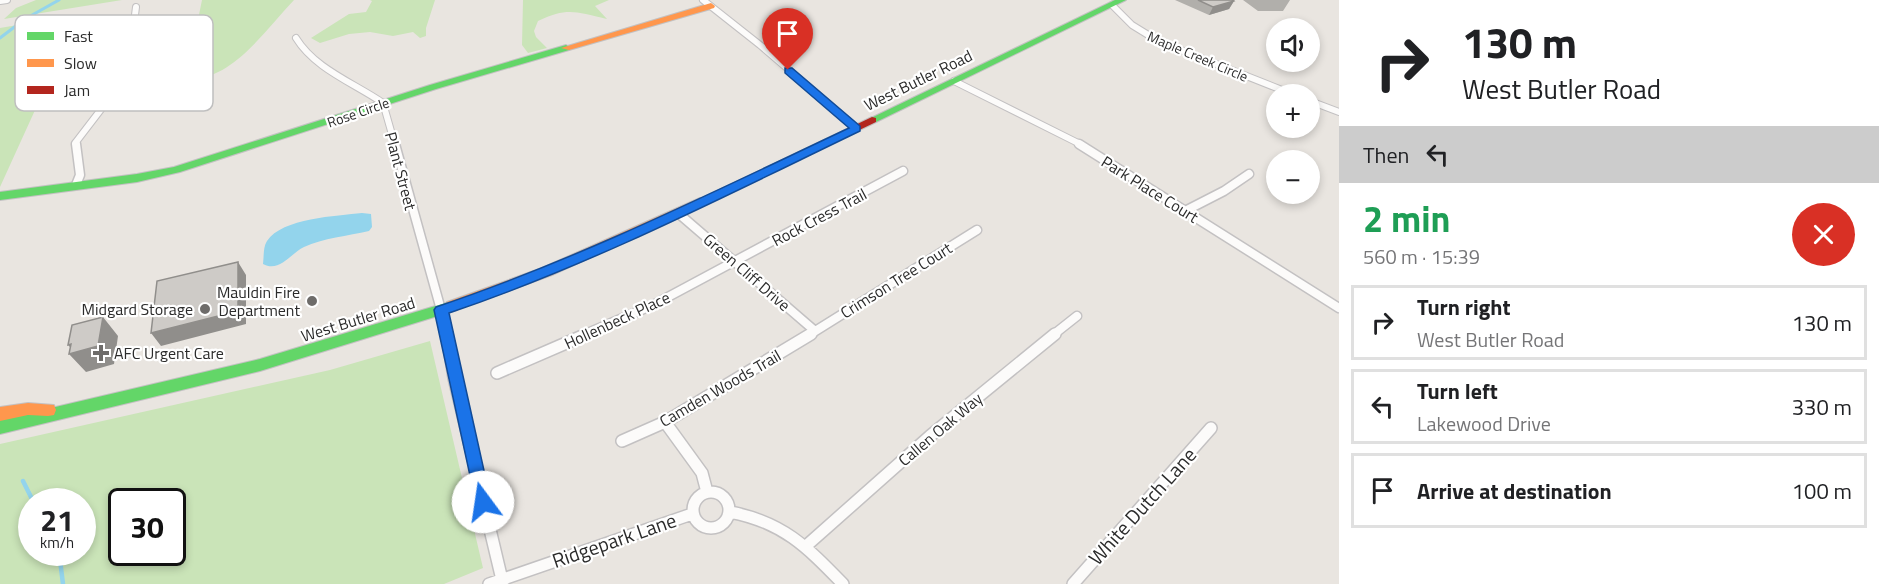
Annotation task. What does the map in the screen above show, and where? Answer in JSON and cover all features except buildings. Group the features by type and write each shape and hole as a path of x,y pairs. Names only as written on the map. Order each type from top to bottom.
{"main road":[{"name":"West Butler Road","path":"0,428 57,411 256,367 380,331 558,268 857,128 1114,2"},
{"name":"Rose Circle","path":"0,196 176,171 383,103 707,3"},
{"name":"West Butler Road","path":"0,414 28,409 57,411"}],"street":[{"path":"0,1 7,0"},
{"name":"Maple Creek Circle","path":"1114,2 1132,25 1158,41 1267,84"},
{"path":"707,3 857,128"},
{"path":"135,15 136,7"},
{"path":"296,38 304,50 316,60 383,103"},
{"name":"Park Place Court","path":"954,81 1067,137 1339,308"},
{"name":"Plant Street","path":"383,103 441,310 478,483 503,581"},
{"path":"1320,105 1339,112"},
{"path":"76,185 80,175 76,142 100,111"},
{"name":"Rock Cress Trail","path":"735,262 903,171"},
{"path":"1185,211 1224,191 1249,174"},
{"name":"Green Cliff Drive","path":"678,213 815,330"},
{"name":"Crimson Tree Court","path":"815,330 977,230"},
{"name":"Hollenbeck Place","path":"497,373 653,305 735,262"},
{"name":"Callen Oak Way","path":"806,546 930,436 1077,316"},
{"name":"Camden Woods Trail","path":"622,441 665,422 815,330"},
{"path":"665,422 702,473 707,492"},
{"name":"White Dutch Lane","path":"1073,584 1211,428"},
{"path":"707,492 720,494 725,498 730,512 726,521 715,527 702,526 692,514 693,501 707,492"},
{"path":"730,512 751,515 790,532 843,584"},
{"name":"Ridgepark Lane","path":"489,584 692,514"}],"green space":[{"path":"36,0 122,0 29,15 15,15 15,17 4,19 16,8"},
{"path":"202,0 294,0 248,50 213,74 213,15 199,15"},
{"path":"370,0 435,0 426,28 426,36 420,38 413,32 393,36 370,32 349,34 320,43 311,38 349,14 366,12 372,1"},
{"path":"523,0 609,0 595,6 607,19 565,12 538,21 534,31 536,37 547,48 528,53 522,45"},
{"path":"15,25 15,111 35,111 0,187 0,28"},
{"path":"430,341 483,568 444,584 0,584 0,444 330,370"}],"water":[{"path":"371,214 372,227 369,231 311,244 274,266 263,264 267,241 274,233 285,227 311,219"}],"waterway":[{"path":"32,15 59,0"},
{"path":"0,38 15,27"},
{"path":"23,481 26,488"},
{"path":"61,566 63,584"}],"traffic: fast":[{"path":"872,120 1122,0"},
{"path":"0,196 137,178 176,170 433,87 566,48"},
{"path":"0,427 260,365 452,306"}],"traffic: slow":[{"path":"566,48 711,6"},
{"path":"452,306 547,272 700,202"},
{"path":"0,414 28,409 48,410"}],"traffic: jam":[{"path":"700,202 872,120"}],"place":[{"name":"Mauldin Fire Department","path":"312,301"},
{"name":"Midgard Storage","path":"205,309"},
{"name":"AFC Urgent Care","path":"101,353"}],"route":[{"path":"483,502 454,378 447,331 441,310 497,292 558,268 662,222 857,128 788,70"}]}
